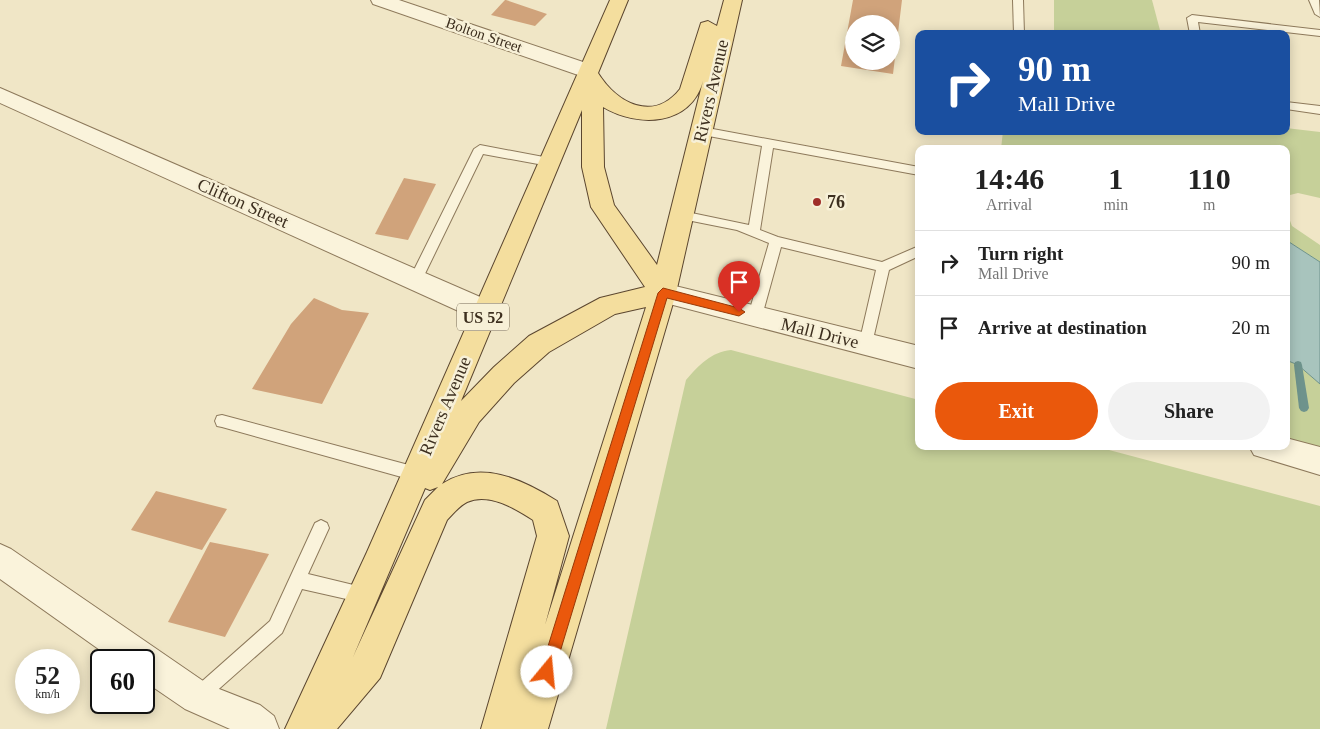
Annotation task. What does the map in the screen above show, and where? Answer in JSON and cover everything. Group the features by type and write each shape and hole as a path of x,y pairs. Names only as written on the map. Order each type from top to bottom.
{"main road":[{"name":"Rivers Avenue","path":"304,729 378,563 619,0"},
{"name":"Rivers Avenue","path":"530,729 663,293 731,0"},
{"path":"588,71 597,90 611,102 625,110 656,114 670,109 685,99 690,91 708,26 731,0"},
{"path":"378,563 469,413 504,375 539,344 580,319 609,305 663,293 604,207 593,166 594,116 588,71"},
{"path":"314,729 368,666 436,510 457,491 477,486 503,488 512,491 546,511 554,536 499,729"}],"street":[{"name":"Bolton Street","path":"380,0 588,71"},
{"name":"Clifton Street","path":"0,95 485,311"},
{"name":"Mall Drive","path":"663,293 915,357"},
{"path":"1279,450 1320,461"},
{"path":"0,560 197,697 247,718 261,729"}],"lane":[{"path":"1018,0 1019,30"},
{"path":"1314,0 1320,14"},
{"path":"1194,30 1192,18 1320,33"},
{"path":"1290,106 1320,110"},
{"path":"702,131 915,170"},
{"path":"754,232 768,143"},
{"path":"416,280 480,149 549,162"},
{"path":"682,214 739,226 776,241 883,267 915,253"},
{"path":"755,316 776,241"},
{"path":"866,344 883,267"},
{"path":"222,421 416,474"},
{"path":"197,697 276,627 321,528"},
{"path":"297,580 364,595"}],"green space":[{"path":"1054,0 1152,0 1160,30 1054,30"},
{"path":"1290,128 1320,132 1320,198 1298,193 1290,195 1290,145 1001,145 1003,135 1290,135"},
{"path":"1290,221 1292,226 1320,245 1320,262 1290,243"},
{"path":"731,350 915,399 915,450 1109,450 1320,506 1320,729 606,729 686,380 711,356"},
{"path":"1290,362 1298,365 1320,384 1320,461 1290,448"}],"water":[{"path":"1290,243 1320,262 1320,384 1298,365 1290,362"}],"building":[{"path":"505,0 547,14 535,26 491,15"},
{"path":"853,0 902,0 900,16 850,15"},
{"path":"845,44 845,67 841,66"},
{"path":"867,70 893,70 893,74"},
{"path":"404,178 436,184 408,240 375,234"},
{"path":"314,298 342,310 369,313 322,404 252,389 291,324"},
{"path":"156,491 227,509 202,550 131,530"},
{"path":"210,542 269,554 225,637 168,622"}],"waterway":[{"path":"1298,365 1304,408"}],"place":[{"name":"76","path":"817,202"}],"route":[{"path":"547,672 663,293 739,312"}]}
